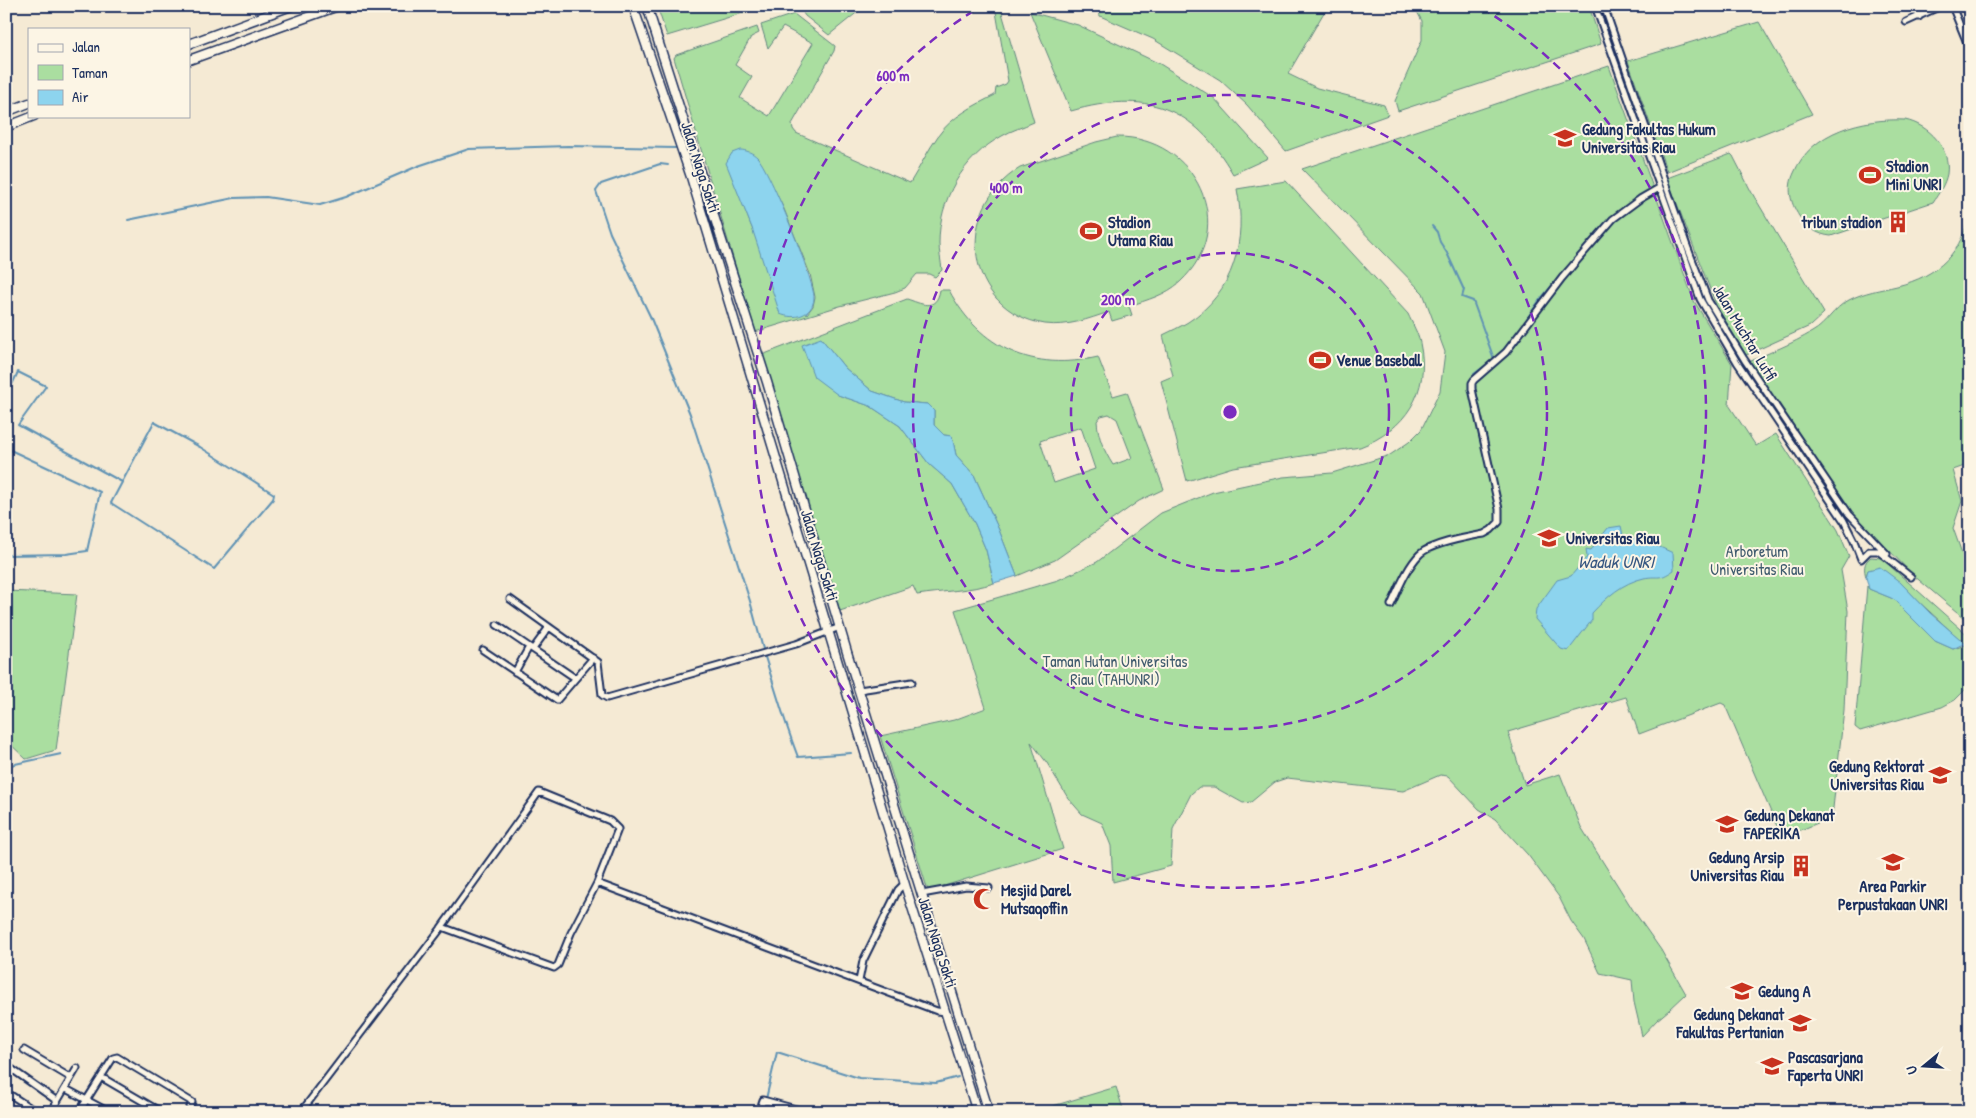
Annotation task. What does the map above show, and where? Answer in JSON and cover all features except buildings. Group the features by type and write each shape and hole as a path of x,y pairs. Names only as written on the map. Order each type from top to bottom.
{"main road":[{"path":"190,44 291,6"},
{"path":"190,60 338,6"},
{"name":"Jalan Naga Sakti","path":"633,6 690,177 976,1111"},
{"name":"Jalan Naga Sakti","path":"647,6 767,382 859,690 989,1112"},
{"path":"6,112 28,103"},
{"path":"6,126 28,118"}],"street":[{"name":"Jalan Muchtar Lutfi","path":"1596,6 1687,266 1704,307 1737,362 1844,521 1861,559 1869,552 1878,551 1911,577 1849,514 1744,359 1713,309 1687,246 1604,6"},
{"path":"1916,6 1919,17"},
{"path":"1906,22 1941,6"},
{"path":"1952,6 1970,50"},
{"path":"1391,605 1403,581 1421,553 1436,546 1484,534 1499,522 1499,509 1472,383 1512,345 1544,300 1612,219 1640,198 1660,188"},
{"path":"510,599 598,662 602,695 607,698 796,644 840,627"},
{"path":"497,625 575,678"},
{"path":"515,672 531,648 550,627"},
{"path":"483,650 556,700 593,658"},
{"path":"859,690 912,682"},
{"path":"302,1112 539,792 610,821 618,829 597,883 571,933 558,965 554,968 445,927 440,928"},
{"path":"597,883 937,1011 946,1012"},
{"path":"859,981 863,961 898,890 905,883"},
{"path":"922,894 966,886 989,888"},
{"path":"24,1050 71,1078"},
{"path":"79,1112 113,1058 117,1057 192,1102 188,1112"},
{"path":"6,1065 57,1101"},
{"path":"51,1112 77,1068"},
{"path":"101,1077 162,1112"},
{"path":"66,1089 109,1112"},
{"path":"6,1092 36,1112"},
{"path":"759,1112 763,1100 807,1112"}],"green space":[{"path":"657,6 766,6 667,36"},
{"path":"820,6 865,6 829,35 803,13 805,10"},
{"path":"995,6 1000,6 1034,122 1006,134 988,145 965,168 956,181 943,211 939,243 942,270 935,277 929,274 917,274 905,288 895,292 840,306 755,332 674,58 676,55 757,27 759,33 751,37 735,65 752,77 740,98 769,116 813,43 783,27 768,48 761,25 794,14 835,46 834,51 792,124 793,129 796,133 910,183 943,129 964,112 995,95 996,88 1006,84 1008,81","holes":["758,158 784,209 810,274 815,297 813,306 807,314 752,228 727,163"]},
{"path":"1098,6 1331,6 1323,14 1288,74 1317,88 1384,105 1388,115 1286,151 1247,105 1220,80 1153,39 1100,16"},
{"path":"1414,6 1589,6 1601,44 1398,111 1395,101 1422,40 1422,21"},
{"path":"1030,12 1078,25 1160,64 1214,98 1268,158 1233,174 1218,151 1201,132 1184,118 1165,109 1145,104 1122,102 1071,111"},
{"path":"1759,22 1812,114 1667,172 1628,61"},
{"path":"1609,66 1694,301 1732,364 1729,405 1756,446 1776,434 1838,530 1849,556 1841,570 1848,611 1844,710 1832,817 1782,838 1725,705 1721,703 1639,734 1626,697 1508,732 1525,785 1560,774 1581,827 1633,910 1661,950 1686,994 1642,1036 1634,1002 1632,980 1600,973 1584,939 1571,921 1559,897 1528,855 1495,819 1479,809 1448,776 1440,775 1403,791 1287,778 1275,782 1251,802 1243,803 1214,787 1199,787 1191,794 1173,829 1171,866 1113,882 1111,846 1102,823 1082,814 1068,798 1047,763 1031,742 1063,849 928,891 880,736 954,720 986,708 955,610 1058,580 1097,562 1161,513 1213,492 1283,477 1332,473 1390,455 1409,442 1421,430 1440,391 1445,352 1423,293 1302,169"},
{"name":"Stadion Mini UNRI","path":"1889,120 1905,120 1930,132 1946,155 1946,178 1933,202 1831,236 1817,232 1805,224 1793,205 1790,190 1794,173 1802,159 1813,147 1826,137 1856,125"},
{"name":"Stadion Utama Riau","path":"1117,137 1145,141 1168,152 1187,168 1200,188 1207,212 1206,236 1198,260 1175,287 1156,297 1129,306 1132,315 1112,321 1109,312 1078,322 1053,325 1018,315 998,300 984,280 977,256 977,232 984,208 998,186 1020,168 1096,142"},
{"path":"1731,154 1752,193 1824,313 1810,326 1746,355 1717,307 1667,178"},
{"path":"1286,181 1408,314 1419,339 1422,361 1422,378 1418,393 1402,420 1376,440 1360,447 1233,467 1187,481 1161,381 1173,376 1163,335 1188,322 1204,310 1226,281 1234,264 1238,246 1240,208 1237,189"},
{"path":"1970,208 1970,464 1953,470 1962,501 1953,528 1970,576 1970,623 1913,575 1852,512 1749,362 1817,329 1843,303 1855,297 1912,282 1937,269 1947,260 1962,237"},
{"path":"940,290 949,290 976,327 993,341 1011,351 1031,358 1052,361 1074,361 1098,357 1113,396 1127,392 1164,489 1139,501 1055,560 1017,576 974,475 956,455 952,436 944,435 934,425 934,411 927,404 904,402 872,391 845,368 821,338 838,395 870,406 900,426 929,464 952,484 975,524 986,550 994,583 966,589 917,595 913,586 840,611 762,355 907,299 927,305 935,302","holes":["1109,414 1117,419 1132,458 1113,465 1102,444 1097,421 1101,416","1081,427 1095,469 1054,483 1040,441"]},
{"path":"1871,557 1881,558 1970,637 1970,685 1955,700 1942,707 1860,731 1855,727 1867,586 1869,589 1898,602 1935,641 1953,649 1966,645 1900,582 1868,570 1866,577 1865,564"},
{"path":"6,591 77,594 56,750 26,759 6,740"},
{"path":"1116,1087 1124,1112 1033,1112"}],"water":[{"path":"740,150 754,154 763,166 781,202 800,249 814,298 810,309 802,315 791,317 780,314 752,228 726,163 732,153"},
{"path":"821,338 845,368 872,391 904,402 927,404 934,411 934,425 944,435 952,436 956,455 974,475 1017,576 994,583 986,550 975,524 952,484 929,464 900,426 870,406 838,395 814,377 802,345"},
{"name":"Waduk UNRI","path":"1621,526 1623,535 1651,543 1673,553 1674,570 1662,577 1636,580 1615,591 1592,613 1592,620 1568,651 1561,649 1535,619 1536,609 1557,580 1571,576 1587,557 1586,549 1591,550 1608,528"},
{"path":"1880,567 1900,582 1930,613 1967,645 1961,645 1953,649 1935,641 1898,602 1869,589 1866,577 1868,570"}],"waterway":[{"path":"128,220 234,198 266,197 320,205 346,197 418,166 469,149 568,146 675,148"},
{"path":"668,165 660,164 601,184 596,191 610,233 650,316 690,414 750,601 763,649"},
{"path":"1516,335 1539,301 1601,228 1609,219 1632,202"},
{"path":"1432,226 1437,232 1440,242 1464,290 1462,297 1473,301 1494,359 1474,374"},
{"path":"1502,352 1508,345"},
{"path":"6,392 8,393 18,372 46,386 18,425 122,482"},
{"path":"1476,382 1474,385 1489,455"},
{"path":"154,422 200,447 274,494 273,499 214,569 111,503 154,422"},
{"path":"6,448 100,492 87,551 66,554 6,555"},
{"path":"1491,532 1500,523"},
{"path":"1439,547 1463,541"},
{"path":"765,657 798,757 851,753"},
{"path":"6,766 61,754"},
{"path":"768,1099 766,1099 777,1052 859,1078 936,1083 958,1077"}],"place":[{"name":"Gedung Fakultas Hukum Universitas Riau","path":"1565,138"},
{"name":"Stadion Mini UNRI","path":"1870,175"},
{"name":"tribun stadion","path":"1898,222"},
{"name":"Stadion Utama Riau","path":"1091,231"},
{"name":"Venue Baseball","path":"1320,360"},
{"name":"Universitas Riau","path":"1549,538"},
{"name":"Gedung Rektorat Universitas Riau","path":"1940,775"},
{"name":"Gedung Dekanat FAPERIKA","path":"1727,824"},
{"name":"Area Parkir Perpustakaan UNRI","path":"1893,862"},
{"name":"Gedung Arsip Universitas Riau","path":"1801,866"},
{"name":"Mesjid Darel Mutsaqoffin","path":"984,899"},
{"name":"Gedung A","path":"1742,991"},
{"name":"Gedung Dekanat Fakultas Pertanian","path":"1800,1023"},
{"name":"Pascasarjana Faperta UNRI","path":"1772,1066"}],"park label":[{"name":"Arboretum Universitas Riau","path":"1757,560"},
{"name":"Taman Hutan Universitas Riau (TAHUNRI)","path":"1115,670"}]}
